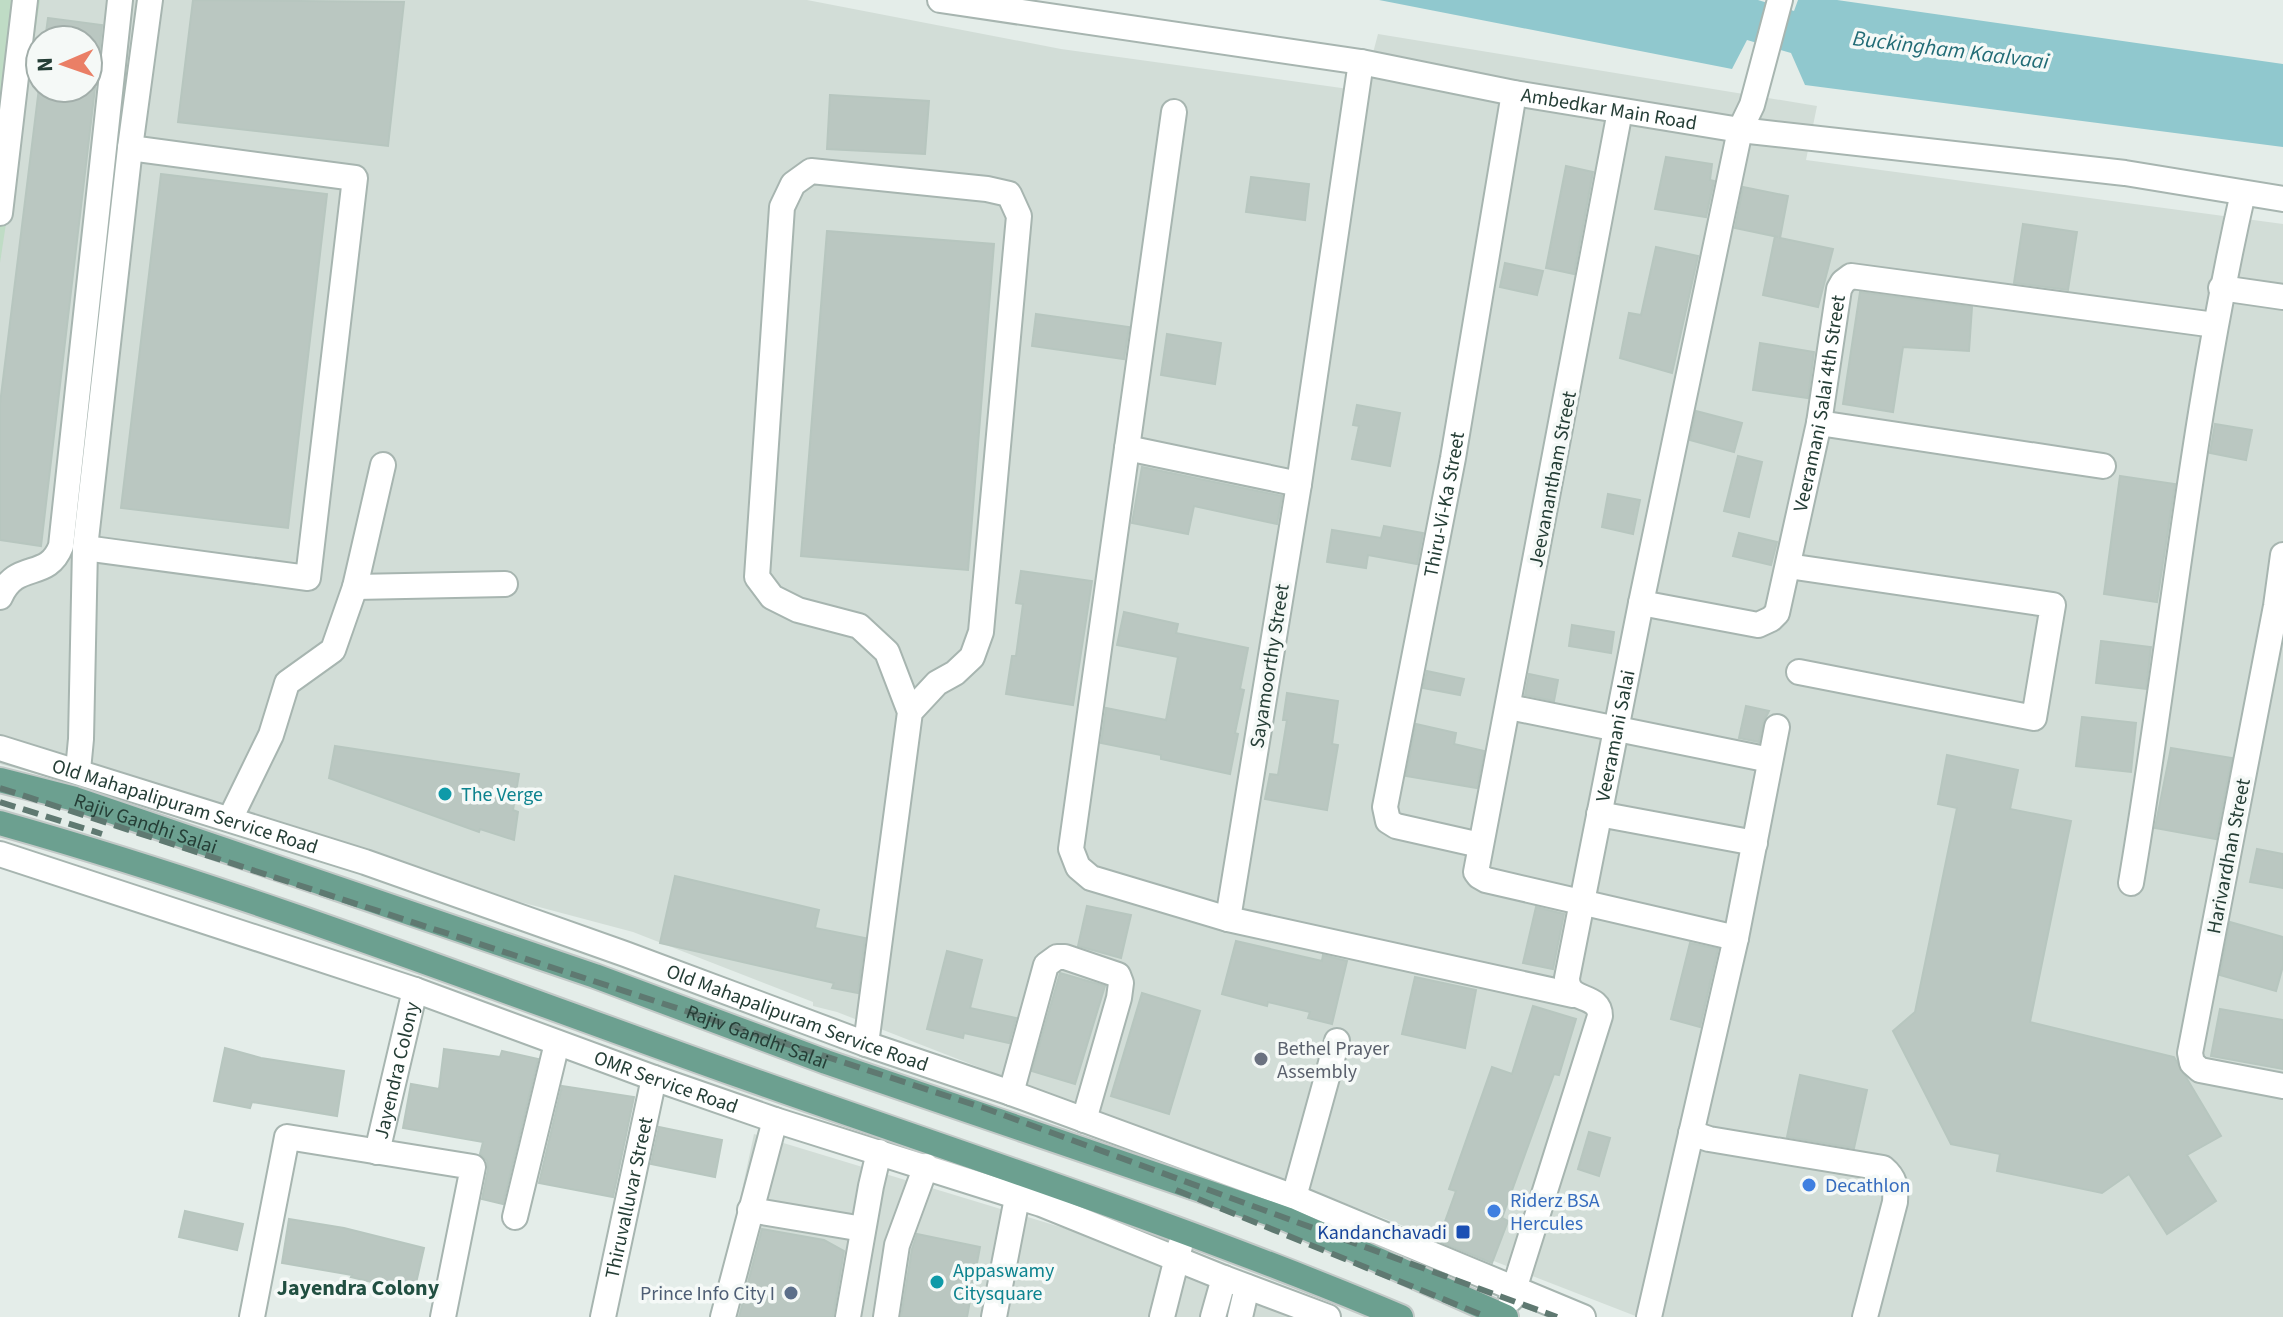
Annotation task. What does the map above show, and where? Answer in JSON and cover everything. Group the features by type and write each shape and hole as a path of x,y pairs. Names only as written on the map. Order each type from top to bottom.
{"main road":[{"name":"Rajiv Gandhi Salai","path":"0,780 75,799 362,896 595,976 841,1067 1286,1219 1505,1317"},
{"path":"1,827 60,840 414,958 833,1109 1049,1181 1186,1231 1401,1317"}],"street":[{"path":"0,213 25,0"},
{"path":"0,597 6,584 18,575 49,567 61,546 120,0"},
{"path":"78,770 85,548 130,148 150,0"},
{"name":"Ambedkar Main Road","path":"940,0 1361,62 1514,93 1740,130 2125,173 2283,199"},
{"name":"Veeramani Salai","path":"1573,995 1567,978 1641,603 1740,130 1752,105 1780,0"},
{"name":"Sayamoorthy Street","path":"1228,919 1299,484 1361,62"},
{"name":"Thiru-Vi-Ka Street","path":"1480,845 1396,826 1388,821 1385,807 1453,458 1514,93"},
{"name":"Jeevanantham Street","path":"1480,845 1509,707 1620,111"},
{"path":"1174,112 1071,849 1078,867 1091,878 1228,919 1596,1002 1600,1016 1505,1317"},
{"path":"85,548 308,578 355,178 130,148"},
{"path":"866,1044 910,712 887,652 859,626 798,610 772,597 757,577 782,207 793,184 811,171 987,189 1009,194 1019,216 981,632 972,657 955,673 937,683 910,712"},
{"path":"2131,883 2221,288 2243,193"},
{"name":"Veeramani Salai 4th Street","path":"1641,603 1758,625 1777,613 1819,423 1839,289 1851,276 2215,325"},
{"path":"2221,288 2283,297"},
{"path":"1819,423 2103,466"},
{"path":"1127,448 1299,484"},
{"path":"230,819 271,735 287,683 333,650 355,587 383,465"},
{"name":"Harivardhan Street","path":"2283,555 2280,607 2190,1053 2192,1063 2200,1070 2283,1086"},
{"path":"1788,566 2053,605 2034,718 1799,672"},
{"path":"355,587 505,584"},
{"path":"1509,707 1770,760"},
{"path":"1649,1317 1736,938 1777,727"},
{"name":"Old Mahapalipuram Service Road","path":"0,748 78,770 423,882 866,1044 1011,1093 1294,1197 1583,1317"},
{"path":"1599,814 1755,843"},
{"path":"1480,845 1476,872 1482,879 1736,938"},
{"name":"OMR Service Road","path":"0,854 415,990 775,1120 1041,1204 1328,1317"},
{"path":"1011,1093 1046,965 1057,957 1065,957 1118,975 1121,983 1119,998 1084,1120"},
{"name":"Jayendra Colony","path":"377,1152 415,990"},
{"path":"1294,1197 1337,1041"},
{"path":"515,1217 557,1043"},
{"name":"Thiruvalluvar Street","path":"603,1317 654,1078"},
{"path":"723,1317 775,1120"},
{"path":"1691,1133 1709,1139 1883,1168 1892,1175 1896,1187 1895,1202 1865,1317"},
{"name":"Jayendra Colony","path":"252,1317 287,1137 473,1167 443,1317"},
{"path":"848,1317 879,1152"},
{"path":"886,1317 897,1245 926,1166"},
{"path":"994,1317 1017,1198"},
{"path":"750,1210 863,1229"},
{"path":"1162,1317 1175,1258 1186,1231"},
{"path":"1213,1317 1224,1278"},
{"path":"1240,1317 1247,1287"}],"shaded area":[{"path":"0,0 807,0 1061,49 1363,91 1378,34 1817,106 1806,160 2283,224 2283,1317 1638,1317 1298,1185 1158,1137 837,1012 813,1006 813,1002 633,932 0,764"},
{"path":"754,1134 1169,1260 1292,1317 715,1317"}],"green space":[{"path":"0,0 40,0 36,24 24,24 24,104 0,263"}],"water":[{"name":"Buckingham Kaalvaai","path":"1379,0 1758,0 1794,11 1798,0 1837,0 2283,64 2283,147 1805,85 1791,53 1747,40 1732,69"}],"building":[{"path":"193,0 404,2 388,146 178,122"},
{"path":"48,18 94,24 47,24"},
{"path":"830,95 929,101 925,154 827,149"},
{"path":"37,104 93,104 41,546 0,540 0,404"},
{"path":"1666,157 1712,164 1710,180 1714,181 1706,217 1655,209"},
{"path":"1566,166 1593,172 1574,274 1546,268"},
{"path":"161,174 327,194 288,528 121,508"},
{"path":"1251,177 1309,184 1305,220 1246,212"},
{"path":"1743,187 1788,196 1780,238 1833,249 1818,307 1763,295 1775,236 1735,228"},
{"path":"2023,224 2077,232 2068,290 2014,283"},
{"path":"827,231 994,244 968,570 801,556"},
{"path":"1656,247 1698,256 1672,373 1620,358 1629,313 1641,315"},
{"path":"1505,263 1543,271 1537,295 1500,287"},
{"path":"1860,292 1972,307 1969,351 1903,347 1893,412 1843,404"},
{"path":"1036,314 1129,327 1124,359 1032,346"},
{"path":"1167,334 1221,343 1215,384 1161,375"},
{"path":"1760,343 1814,352 1808,398 1753,390"},
{"path":"1357,405 1400,413 1390,466 1352,459 1359,426 1353,425"},
{"path":"1696,411 1742,423 1734,452 1690,440"},
{"path":"2215,424 2252,430 2246,460 2210,453"},
{"path":"1738,456 1762,462 1749,517 1724,511"},
{"path":"1142,467 1282,496 1277,524 1194,506 1188,534 1132,523"},
{"path":"2120,476 2175,484 2157,602 2104,594"},
{"path":"1608,494 1640,500 1633,534 1602,527"},
{"path":"1384,526 1423,533 1417,564 1368,555 1366,568 1327,562 1332,530 1381,538"},
{"path":"1739,533 1777,542 1771,565 1733,556"},
{"path":"1021,571 1092,581 1073,705 1006,694 1012,656 1016,656 1023,604 1016,603"},
{"path":"1124,612 1178,624 1176,633 1248,648 1230,774 1101,743 1106,708 1166,720 1178,657 1117,645"},
{"path":"1572,625 1614,632 1611,653 1569,646"},
{"path":"2101,641 2151,647 2146,689 2096,683"},
{"path":"1427,671 1464,679 1460,695 1423,688"},
{"path":"1529,674 1558,680 1554,701 1525,695"},
{"path":"1287,693 1338,701 1332,744 1338,745 1327,810 1265,799 1270,774 1278,775 1287,720 1283,720"},
{"path":"1746,706 1769,711 1759,742 1739,738"},
{"path":"2082,717 2136,723 2131,772 2076,766"},
{"path":"1416,724 1456,733 1454,744 1484,751 1477,788 1406,776"},
{"name":"The Verge","path":"335,746 519,774 513,810 518,812 514,840 480,829 479,832 329,778"},
{"path":"2171,748 2232,758 2216,839 2155,828"},
{"path":"1947,755 2018,770 2010,809 2071,821 2030,1022 2174,1057 2221,1136 2187,1155 2216,1201 2167,1234 2129,1174 2102,1193 1997,1171 2000,1154 1951,1144 1893,1031 1915,1012 1957,808 1938,804"},
{"path":"2257,849 2283,854 2283,888 2250,882"},
{"path":"675,876 819,910 815,928 865,938 858,993 832,988 834,983 660,943"},
{"path":"1087,906 1131,915 1121,958 1078,946"},
{"path":"1536,907 1564,914 1553,969 1523,963"},
{"path":"2230,922 2283,937 2283,966 2276,991 2220,975"},
{"path":"1236,941 1322,961 1323,955 1347,961 1332,1024 1308,1018 1310,1012 1268,1002 1267,1006 1222,994"},
{"path":"1690,943 1718,949 1700,1027 1671,1019"},
{"path":"947,951 982,960 970,1008 1016,1018 1009,1043 964,1033 963,1038 927,1029"},
{"path":"1060,973 1105,986 1075,1084 1032,1071"},
{"path":"1415,977 1476,990 1465,1048 1402,1034"},
{"path":"1142,993 1200,1011 1169,1114 1111,1096"},
{"path":"1533,1006 1576,1019 1559,1075 1554,1074 1502,1218 1508,1221 1492,1263 1438,1241 1456,1191 1449,1189 1492,1067 1512,1074"},
{"path":"2220,1009 2283,1020 2283,1069 2211,1056"},
{"path":"225,1048 261,1058 344,1071 337,1116 252,1102 250,1108 214,1101"},
{"path":"444,1049 500,1057 502,1051 538,1059 503,1204 482,1199 488,1169 487,1161 480,1154 483,1142 403,1128 411,1084 439,1089"},
{"path":"1800,1075 1867,1090 1854,1148 1787,1137"},
{"path":"562,1086 634,1097 613,1197 539,1183"},
{"path":"659,1127 722,1140 715,1177 651,1164"},
{"path":"1589,1132 1610,1138 1599,1176 1578,1169"},
{"path":"185,1211 243,1224 237,1250 179,1237"},
{"path":"289,1219 344,1228 424,1248 414,1292 352,1275 282,1263"},
{"name":"Prince Info City I","path":"762,1229 824,1240 844,1251 833,1317 739,1317"},
{"name":"Appaswamy Citysquare","path":"917,1234 980,1247 967,1317 901,1317"}],"railway":[{"path":"0,788 984,1108 1557,1317"},
{"path":"0,802 102,834"},
{"path":"1176,1190 1487,1317"}],"place":[{"name":"The Verge","path":"445,794"},
{"name":"Bethel Prayer Assembly","path":"1261,1059"},
{"name":"Decathlon","path":"1809,1185"},
{"name":"Riderz BSA Hercules","path":"1494,1211"},
{"name":"Kandanchavadi","path":"1463,1232"},
{"name":"Appaswamy Citysquare","path":"937,1282"},
{"name":"Prince Info City I","path":"791,1293"}],"district":[{"name":"Jayendra Colony","path":"358,1287"}]}
